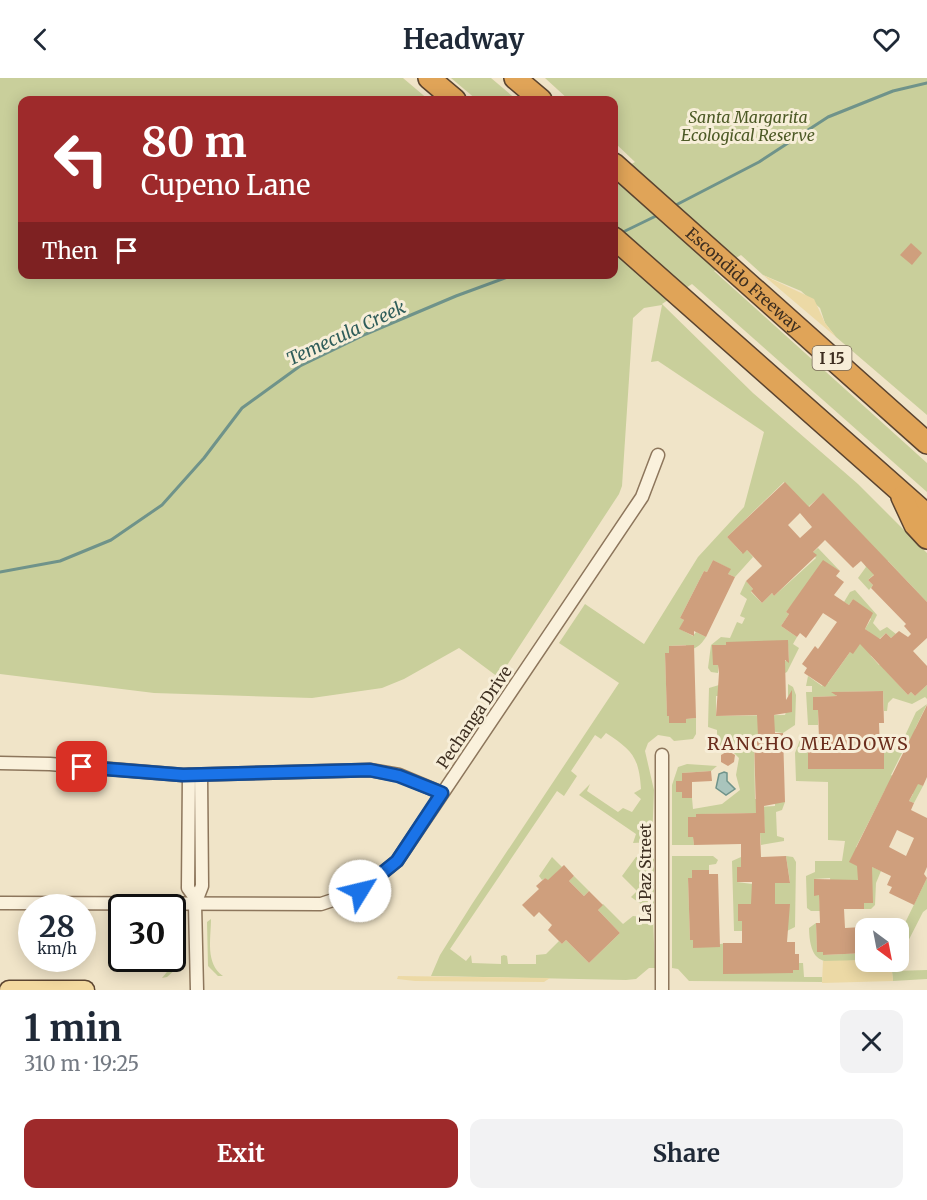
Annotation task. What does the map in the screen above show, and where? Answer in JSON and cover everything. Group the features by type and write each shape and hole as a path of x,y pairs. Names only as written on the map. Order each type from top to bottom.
{"highway":[{"path":"429,78 450,96"},
{"path":"515,78 536,96"},
{"name":"Escondido Freeway","path":"618,168 924,440"},
{"path":"618,242 927,515"},
{"path":"900,491 915,525 927,538"}],"main road":[{"path":"9,990 85,990"}],"street":[{"name":"Pechanga Drive","path":"0,903 196,901 321,904 360,891 397,861 642,497 658,455"},
{"name":"La Paz Street","path":"662,755 662,990"},
{"path":"0,763 50,764 195,775 370,770 399,776 442,793"},
{"path":"195,775 188,888 196,901 197,990"}],"green space":[{"name":"Santa Margarita Ecological Reserve","path":"0,78 403,78 424,96 18,96 18,279 618,279 618,172 635,162 618,146 618,96 565,96 545,78 927,78 927,415 836,337 825,323 820,308 801,291 763,275 741,255 714,271 927,463 927,492 692,284 662,304 753,393 858,484 927,553 927,602 888,561 868,580 873,585 869,590 858,578 866,567 823,494 809,506 808,513 784,482 727,537 742,553 747,550 753,557 735,577 728,574 730,569 713,560 707,572 704,571 680,618 684,620 680,629 693,636 696,632 706,637 704,640 698,647 689,650 686,650 686,645 669,646 669,653 665,653 667,715 670,723 686,723 686,719 696,718 696,734 693,739 674,741 670,737 658,735 648,743 645,751 654,790 652,842 633,843 636,834 579,795 590,784 587,791 618,812 623,808 632,812 641,799 634,793 641,789 638,769 632,755 622,744 606,733 601,739 595,735 571,771 577,776 564,796 557,791 450,949 466,961 471,955 472,963 501,964 501,956 504,955 507,956 508,964 536,964 536,955 546,954 559,941 562,944 566,940 589,963 620,933 598,910 603,904 623,924 633,916 653,918 655,968 649,968 636,979 626,980 431,976 440,955 472,904 619,683 559,643 585,604 644,644 698,557 744,507 764,432 658,361 651,362 662,305 644,308 633,318 622,486 619,494 500,676 498,677 459,648 404,679 382,688 312,698 154,693 0,674"},
{"path":"451,78 491,78 512,96 472,96"},
{"path":"818,548 840,571 825,562 786,612 789,614 781,626 797,637 793,644 799,648 787,672 785,673 785,661 789,661 788,645 713,645 713,665 718,665 718,673 711,672 708,668 711,645 721,637 730,638 737,622 742,624 745,618 740,616 747,599 740,594 746,581 753,589 751,592 762,603 772,593 774,596 816,558 812,553"},
{"path":"855,590 877,615 873,623 880,631 887,627 896,634 891,638 886,633 869,648 871,656 879,665 883,662 884,669 908,695 911,692 915,696 927,685 927,699 925,697 912,704 893,698 888,703 887,711 884,711 883,691 836,692 836,696 813,697 813,710 818,710 818,725 808,725 806,692 812,692 812,686 806,686 808,676 822,686 825,681 828,683 850,652 869,632 865,629 871,619 853,599 849,605 844,602 850,592"},
{"path":"788,684 793,687 796,695 795,725 783,733 758,729 758,736 754,737 755,799 758,799 759,807 775,806 775,802 785,802 782,810 776,812 777,836 784,838 784,841 761,845 760,833 765,833 764,818 755,818 754,813 702,814 688,837 693,837 694,845 672,845 672,785 678,767 687,764 717,766 711,771 682,773 682,798 692,798 693,809 722,804 740,790 736,775 739,758 729,748 717,747 717,730 708,727 709,688 719,685 720,696 716,696 716,716 785,715 786,712 792,711 792,697 788,696"},
{"path":"927,704 915,729 913,743 908,741 891,775 907,784 909,779 923,786 914,803 909,801 913,794 885,790 856,847 868,865 881,871 876,883 875,905 871,909 864,909 864,903 872,903 858,876 858,880 843,880 831,885 830,878 814,879 814,895 819,895 820,911 811,911 807,908 806,876 815,872 815,861 842,861 845,841 828,840 828,782 796,781 795,753 800,740 811,739 811,750 808,750 808,769 877,769 879,738 903,740 916,712"},
{"path":"650,856 654,859 654,904 641,904 631,897 637,891 622,876 636,857"},
{"path":"672,856 713,856 718,860 716,864 709,865 709,870 692,870 692,878 688,878 690,940 693,940 693,948 727,943 793,973 793,970 799,969 799,963 803,963 804,977 822,977 822,982 689,981 678,969 672,968"},
{"path":"786,856 793,857 796,862 795,927 787,931 734,931 732,861 741,857 741,867 737,867 737,882 775,887 775,883 790,882"},
{"path":"552,857 562,867 548,881 545,878 542,880 539,876"},
{"path":"574,876 589,891 584,896 569,881"},
{"path":"927,878 927,909 923,912 909,939 907,918"},
{"path":"211,919 211,958 217,971 223,976 218,976 208,966 207,922"},
{"path":"816,923 817,952 823,952 823,955 855,953 855,961 832,962 818,958 810,942 809,928"},
{"path":"927,970 927,979 893,981 892,972"},
{"path":"167,972 173,972 167,977 162,978"}],"sand":[{"path":"763,275 814,299 825,323 836,337"},
{"path":"855,960 855,972 892,972 893,981 822,983 823,961"},
{"path":"398,976 550,978 544,982 415,981 397,979"}],"water":[{"path":"727,773 727,781 735,789 726,795 716,788 719,774"}],"building":[{"path":"911,243 922,253 912,265 900,255"},
{"path":"785,482 809,507 823,493 927,602 927,638 913,651 927,666 927,685 915,696 911,692 908,695 860,644 853,654 850,652 825,687 804,673 807,668 802,664 815,646 818,649 837,622 823,613 806,638 800,633 797,637 781,626 789,614 786,612 823,560 840,571 836,576 844,582 834,595 849,605 853,599 873,613 865,629 880,639 886,633 891,638 899,631 908,637 911,634 904,626 906,624 871,588 873,585 868,580 874,575 861,561 853,568 825,540 813,552 817,555 774,596 772,593 762,603 751,591 753,589 746,581 762,566 747,550 743,554 727,537","holes":["800,513 812,527 800,538 788,525"]},
{"path":"713,560 731,569 728,574 735,577 706,637 694,631 694,636 679,629 684,620 680,618 704,571 707,572"},
{"path":"788,640 789,663 785,660 786,700 792,690 792,712 774,715 775,733 783,733 785,802 764,806 765,833 760,833 761,857 786,856 790,883 775,883 775,904 790,904 787,942 795,942 795,954 799,954 799,970 793,970 793,973 723,974 723,943 742,943 742,921 738,921 738,904 751,904 752,882 737,882 737,867 741,867 741,844 694,845 693,837 688,837 688,817 696,817 696,814 756,813 754,736 758,736 757,715 716,716 719,673 718,665 713,665 712,645 726,645 726,642"},
{"path":"694,645 696,718 686,719 686,723 669,723 665,653 669,653 669,646"},
{"path":"883,691 884,723 879,723 880,750 884,750 884,769 808,769 808,750 811,750 811,739 819,739 818,710 813,710 813,697 837,696 831,692"},
{"path":"927,705 927,777 923,786 918,784 909,801 914,803 911,810 927,818 927,867 924,874 927,878 914,905 889,893 892,887 887,885 891,876 872,867 873,903 864,903 864,909 844,909 845,928 855,927 855,954 823,955 823,952 817,952 816,923 820,923 819,895 814,896 814,879 858,880 857,866 849,862","holes":["897,830 914,838 906,856 889,847"]},
{"path":"728,751 735,755 734,762 728,766 721,762 721,755"},
{"path":"711,771 712,781 692,782 692,798 682,798 682,792 676,792 676,781 682,781 682,773"},
{"path":"564,865 574,876 569,881 584,896 589,891 603,905 598,910 620,933 589,963 566,940 562,944 548,930 552,925 539,912 534,917 522,905 539,889 536,886 545,878 548,880"},
{"path":"692,870 709,870 709,874 718,874 720,947 693,948 693,940 690,940 688,878 692,878"}],"waterway":[{"name":"Temecula Creek","path":"674,206 759,162 828,117 893,91 927,83"},
{"name":"Temecula Creek","path":"621,233 658,215"},
{"name":"Temecula Creek","path":"0,572 60,561 111,540 162,505 204,458 242,408 300,366 366,334 502,279"}],"district":[{"name":"RANCHO MEADOWS","path":"808,743"}],"route":[{"path":"82,767 183,775 370,770 419,782 442,793 397,861 360,891"}]}
